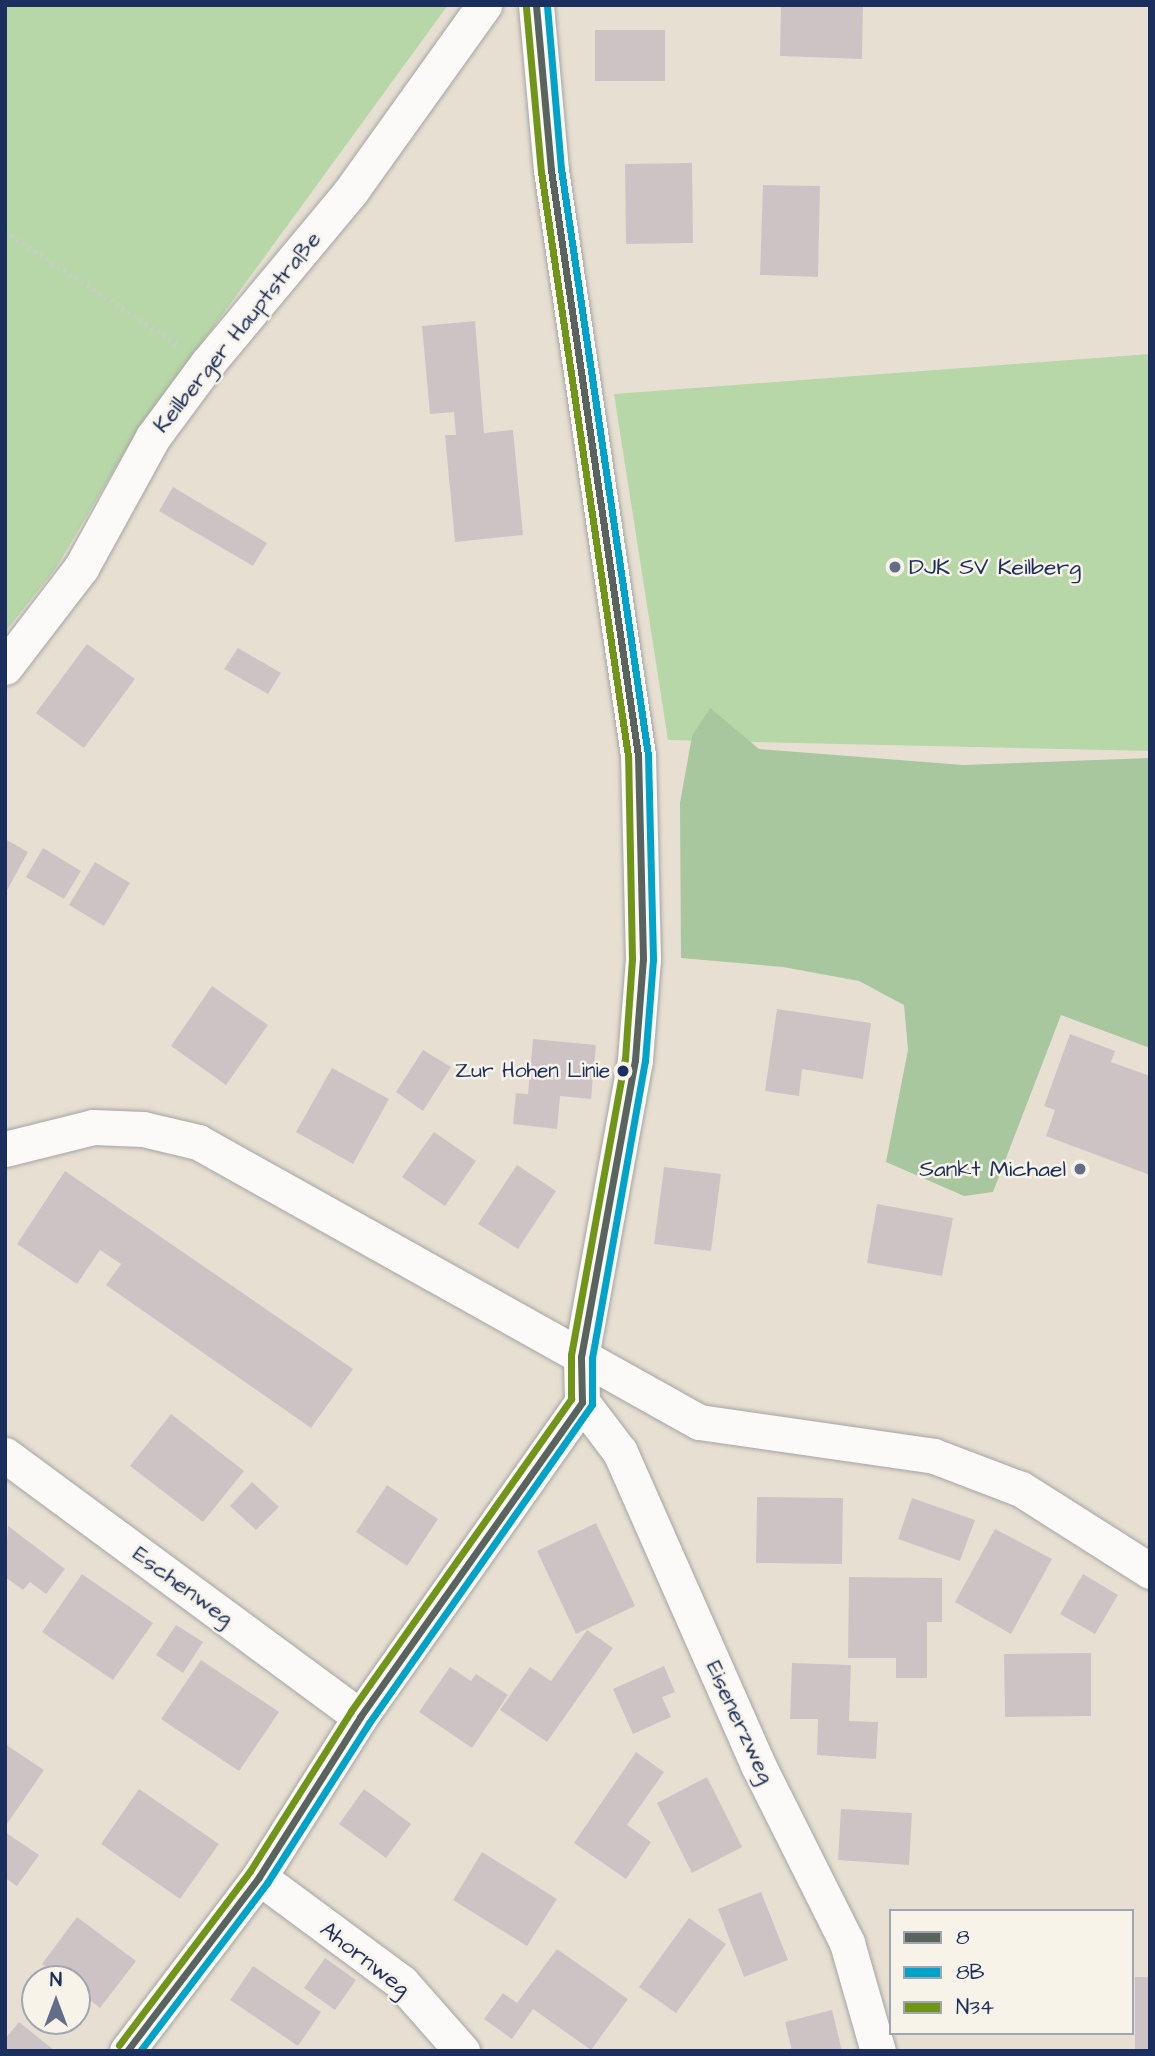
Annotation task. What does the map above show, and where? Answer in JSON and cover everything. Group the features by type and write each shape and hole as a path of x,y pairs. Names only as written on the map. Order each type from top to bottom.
{"street":[{"name":"Keilberger Hauptstraße","path":"5,667 81,568 153,437 207,364 351,191 484,5"},
{"path":"127,2051 258,1877 360,1717 582,1402 581,1357 635,1060 643,959 638,755 551,170 536,5"},
{"path":"5,1149 93,1127 144,1129 198,1142 699,1422 934,1455 1020,1489 1150,1571"},
{"name":"Eisenerzweg","path":"582,1402 620,1452 758,1765 847,1943 878,2051"},
{"name":"Eschenweg","path":"5,1455 360,1717"},
{"name":"Ahornweg","path":"258,1877 402,1983 462,2051"}],"path":[{"path":"5,232 207,364"}],"green space":[{"path":"5,5 448,5 134,436 56,568 5,632"},
{"name":"DJK SV Keilberg","path":"1150,354 1150,751 668,740 614,394"},
{"path":"710,708 759,749 963,765 1150,758 1150,1048 1061,1015 993,1192 964,1196 886,1162 908,1050 904,1005 859,981 783,967 681,958 680,803 692,736"}],"building":[{"path":"781,5 863,5 862,59 780,56"},
{"path":"595,30 665,30 665,81 595,81"},
{"path":"692,163 693,243 626,244 625,164"},
{"path":"763,185 820,186 818,277 760,275"},
{"path":"475,321 484,433 513,430 523,535 455,542 445,435 456,435 454,412 430,414 422,326"},
{"path":"173,487 267,543 253,566 159,511"},
{"path":"87,644 135,679 84,748 36,713"},
{"path":"238,648 281,673 268,694 224,669"},
{"path":"5,839 28,852 5,894"},
{"path":"43,848 81,871 64,899 26,877"},
{"path":"95,862 130,883 104,926 69,905"},
{"path":"212,986 268,1025 226,1085 171,1046"},
{"path":"777,1009 871,1023 863,1079 802,1069 799,1096 765,1091"},
{"path":"1070,1034 1115,1051 1111,1062 1150,1076 1150,1175 1046,1136 1055,1110 1044,1106"},
{"path":"533,1039 596,1045 591,1099 560,1096 557,1129 513,1124 516,1093 528,1094"},
{"path":"423,1050 451,1067 423,1111 396,1092"},
{"path":"332,1068 389,1099 353,1164 296,1132"},
{"path":"434,1132 476,1161 445,1206 402,1177"},
{"path":"517,1165 556,1191 518,1249 478,1224"},
{"path":"664,1167 721,1174 711,1251 654,1244"},
{"path":"65,1171 353,1369 311,1428 106,1285 121,1264 100,1250 77,1284 17,1244"},
{"path":"877,1204 953,1218 942,1276 867,1263"},
{"path":"171,1414 244,1471 203,1522 130,1466"},
{"path":"252,1482 279,1507 256,1530 230,1506"},
{"path":"387,1485 438,1519 407,1566 356,1532"},
{"path":"757,1497 843,1498 842,1564 756,1563"},
{"path":"912,1498 975,1520 960,1561 898,1539"},
{"path":"596,1523 635,1606 576,1634 537,1551"},
{"path":"8,1526 65,1569 46,1594 30,1582 23,1590 5,1577"},
{"path":"995,1529 1052,1559 1011,1634 955,1602"},
{"path":"82,1574 153,1623 113,1680 42,1632"},
{"path":"1083,1574 1118,1595 1095,1634 1060,1614"},
{"path":"849,1577 942,1578 942,1622 927,1622 927,1678 896,1678 896,1658 848,1658"},
{"path":"176,1625 203,1642 183,1673 156,1655"},
{"path":"587,1630 613,1648 547,1742 500,1710 530,1667 551,1681"},
{"path":"1091,1653 1091,1716 1005,1717 1004,1654"},
{"path":"201,1660 279,1712 239,1771 161,1719"},
{"path":"792,1663 851,1665 849,1721 878,1722 876,1759 817,1755 818,1719 790,1719"},
{"path":"664,1666 675,1692 662,1697 671,1717 633,1734 613,1689"},
{"path":"450,1667 471,1681 476,1674 508,1695 472,1748 419,1712"},
{"path":"5,1744 44,1770 5,1827"},
{"path":"636,1752 664,1772 627,1825 651,1842 626,1879 574,1843"},
{"path":"707,1777 742,1847 692,1873 657,1803"},
{"path":"139,1789 219,1844 180,1899 101,1844"},
{"path":"364,1789 411,1824 386,1858 339,1824"},
{"path":"841,1809 912,1813 909,1865 838,1860"},
{"path":"5,1832 39,1855 17,1886 5,1878"},
{"path":"482,1852 557,1899 527,1946 453,1900"},
{"path":"761,1892 788,1960 744,1977 718,1909"},
{"path":"77,1917 136,1961 100,2008 91,2001 91,1965 42,1964"},
{"path":"689,1918 726,1944 676,2013 639,1987"},
{"path":"557,1949 628,1999 591,2050 533,2009 512,2039 484,2019 503,1993 517,2003"},
{"path":"325,1958 356,1980 335,2010 304,1988"},
{"path":"253,1966 321,2012 298,2046 230,2000"},
{"path":"1135,1977 1150,1977 1150,2051 1135,2051"},
{"path":"832,2010 842,2051 792,2051 785,2022"},
{"path":"19,2022 21,2035 35,2035 55,2051 5,2051 5,2039"}],"transit line":[{"name":"8","path":"127,2051 259,1877 360,1717 582,1402 581,1357 635,1060 643,959 638,755 551,170 536,5"},
{"name":"8B","path":"140,2051 267,1883 369,1723 592,1404 592,1358 645,1061 653,959 648,755 561,169 547,5"},
{"name":"N34","path":"119,2045 250,1871 351,1711 571,1399 571,1355 625,1059 632,959 628,756 541,172 526,6"}],"place":[{"name":"DJK SV Keilberg","path":"895,567"},
{"name":"Zur Hohen Linie","path":"623,1071"},
{"name":"Sankt Michael","path":"1080,1169"}]}
